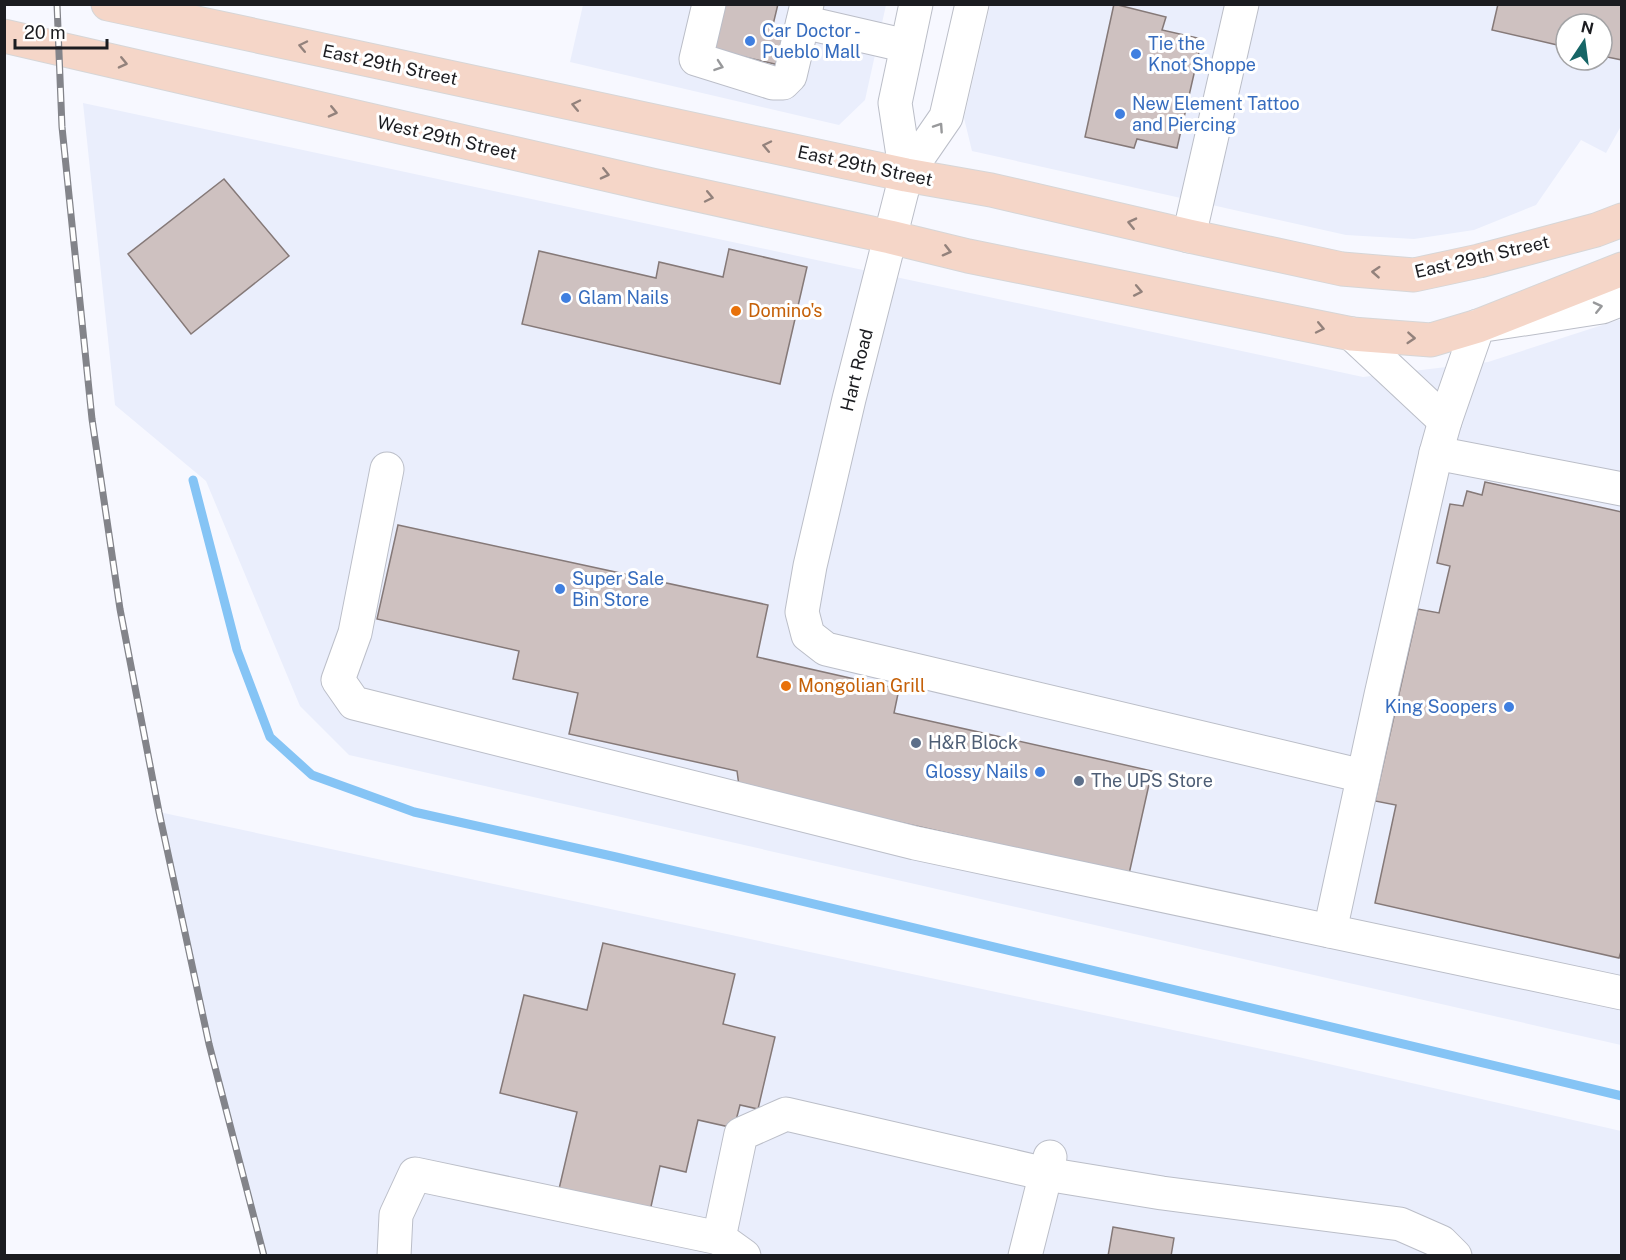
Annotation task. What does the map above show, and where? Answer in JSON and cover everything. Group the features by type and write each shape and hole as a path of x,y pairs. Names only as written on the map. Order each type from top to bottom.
{"main road":[{"name":"East 29th Street","path":"108,4 906,175 991,190 1342,269 1414,275 1479,261 1613,220"},
{"name":"West 29th Street","path":"4,36 652,185 890,237"},
{"path":"890,237 968,256 1352,334 1431,340 1478,326 1622,269"}],"street":[{"path":"709,4 696,59 773,83 783,83 790,76 805,13 907,46"},
{"name":"Hart Road","path":"906,175 895,103 916,4"},
{"name":"Hart Road","path":"972,4 946,117 906,175 849,399 810,566 802,612 808,635 826,649 1364,776"},
{"path":"1189,236 1242,4"},
{"path":"1330,931 1437,453 1445,421 1478,326 1602,307 1622,299"},
{"path":"1352,334 1445,421"},
{"path":"1437,453 1622,489"},
{"path":"387,469 355,633 338,680 354,703 915,843 1622,993"},
{"path":"394,1256 396,1215 415,1174 731,1247 741,1134 786,1114 1048,1165 1162,1193 1400,1224 1441,1242 1455,1256"},
{"path":"1025,1256 1048,1165"}],"shaded area":[{"path":"583,5 886,5 865,100 839,125 570,62"},
{"path":"990,5 1621,5 1621,126 1606,153 1581,140 1536,205 1474,230 1414,239 1346,235 972,151 964,118"},
{"path":"83,103 1363,377 1488,362 1621,319 1621,1045 349,755 300,706 206,481 115,405"},
{"path":"159,812 1294,1056 1621,1131 1621,1255 264,1255 209,1044"}],"building":[{"name":"Car Doctor - Pueblo Mall","path":"724,4 778,4 772,29 787,33 779,65 714,50"},
{"path":"1114,4 1166,17 1162,30 1202,39 1177,148 1137,139 1134,148 1085,137"},
{"path":"1498,4 1622,4 1622,60 1614,58 1614,12 1554,12 1554,44 1492,30"},
{"path":"224,179 289,256 191,334 128,254"},
{"path":"729,249 807,267 780,384 522,324 539,251 656,278 659,262 723,277"},
{"name":"King Soopers","path":"1485,482 1622,512 1622,948 1619,958 1375,903 1396,805 1375,801 1418,609 1439,613 1450,566 1437,563 1450,504 1463,506 1467,491 1482,495"},
{"path":"398,525 768,605 757,657 899,689 894,713 1152,771 1129,874 739,786 737,771 569,734 578,693 513,679 519,651 377,619"},
{"path":"603,943 735,974 723,1024 775,1037 758,1109 740,1105 734,1128 698,1120 686,1172 660,1166 650,1211 559,1189 577,1112 500,1093 524,995 587,1010"},
{"path":"1113,1227 1174,1238 1171,1256 1108,1256"}],"waterway":[{"path":"193,480 237,650 270,737 312,775 414,812 616,857 1622,1096"}],"railway":[{"path":"57,4 62,127 92,419 120,609 159,812 209,1044 264,1256"}],"place":[{"name":"Car Doctor - Pueblo Mall","path":"750,41"},
{"name":"Tie the Knot Shoppe","path":"1136,54"},
{"name":"New Element Tattoo and Piercing","path":"1120,114"},
{"name":"Glam Nails","path":"566,298"},
{"name":"Domino's","path":"736,311"},
{"name":"Super Sale Bin Store","path":"560,589"},
{"name":"Mongolian Grill","path":"786,686"},
{"name":"King Soopers","path":"1509,707"},
{"name":"H&R Block","path":"916,743"},
{"name":"Glossy Nails","path":"1040,772"},
{"name":"The UPS Store","path":"1079,781"}]}
